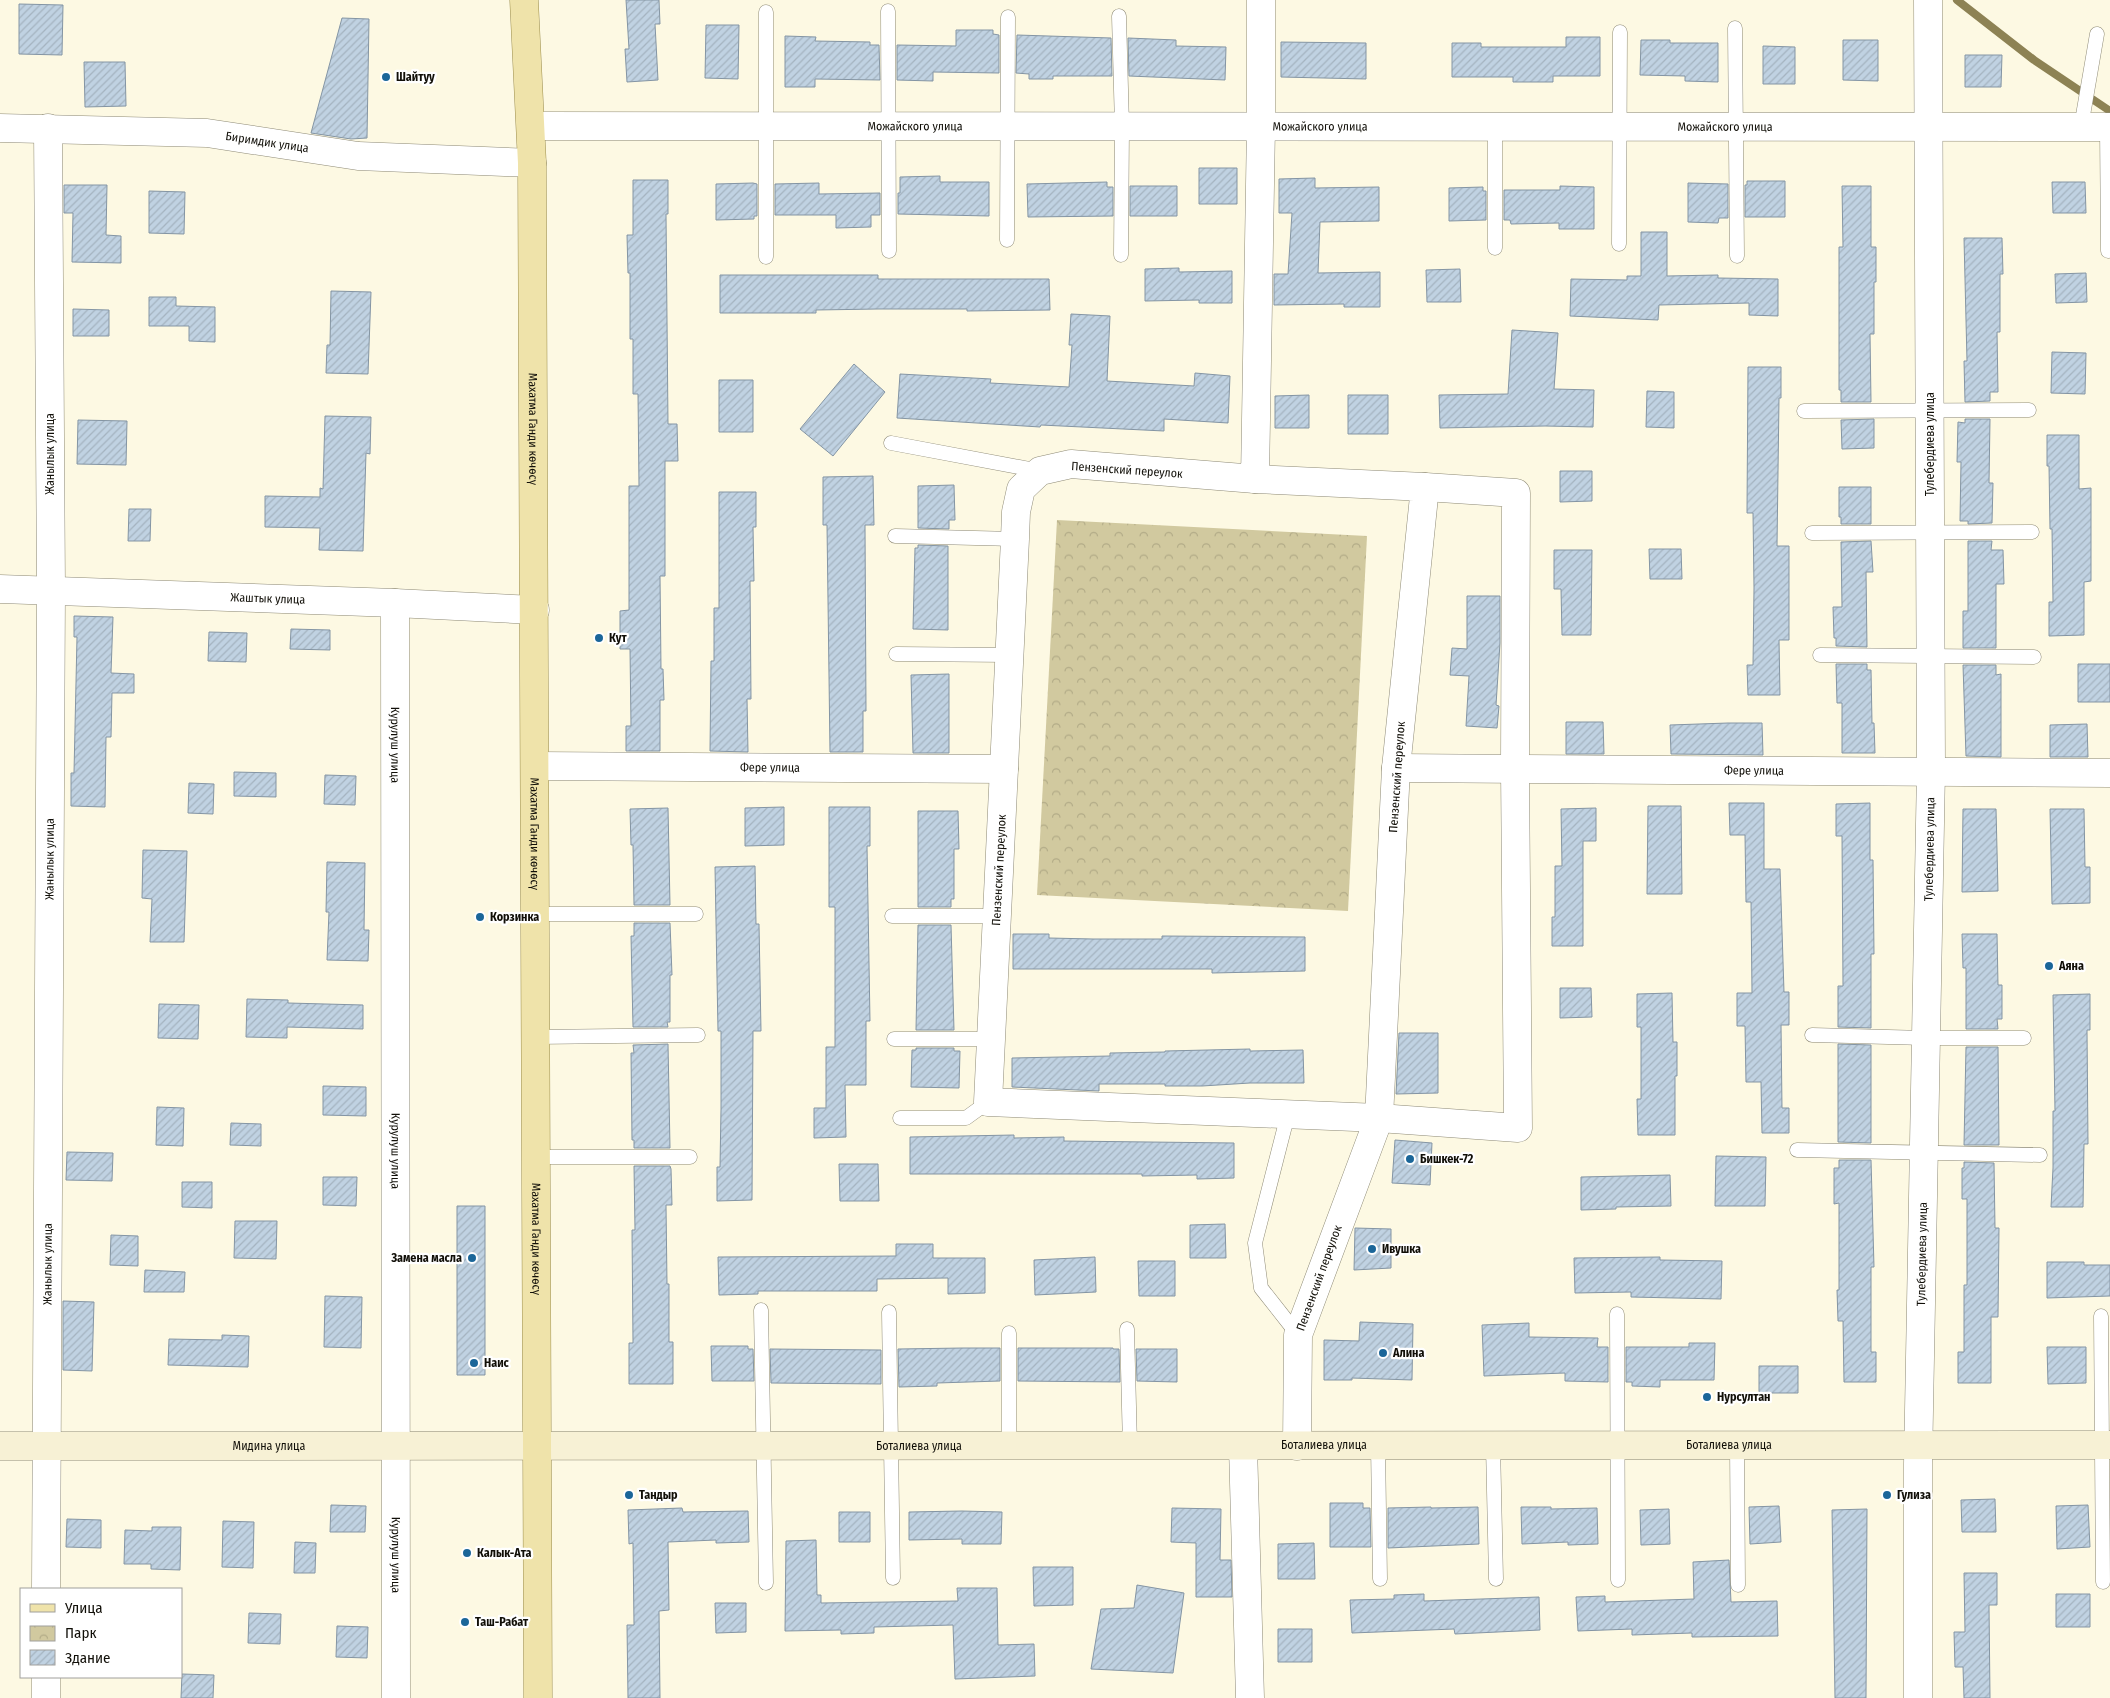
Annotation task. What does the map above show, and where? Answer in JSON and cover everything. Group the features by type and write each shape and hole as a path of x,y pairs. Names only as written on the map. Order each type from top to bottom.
{"main road":[{"name":"Махатма Ганди көчөсү","path":"524,0 532,162 536,766 538,1698"}],"street":[{"path":"1255,479 1260,0"},
{"name":"Тулебердиева улица","path":"1918,1698 1918,1445 1931,770 1928,0"},
{"name":"Можайского улица","path":"531,126 2099,127"},
{"name":"Биримдик улица","path":"0,128 207,133 358,156 532,162"},
{"name":"Жанылык улица","path":"46,1588 52,590 48,128"},
{"name":"Пензенский переулок","path":"988,1102 1016,512 1021,489 1040,472 1071,464 1255,479 1425,487 1396,768 1379,1118 1298,1335 1297,1446"},
{"path":"988,1102 1379,1118 1518,1128 1514,769 1516,493 1425,487"},
{"name":"Жаштык улица","path":"0,589 396,603 535,610"},
{"name":"Курулуш улица","path":"396,603 398,1445 396,1698"},
{"name":"Фере улица","path":"536,766 1004,769"},
{"name":"Фере улица","path":"1396,768 1931,770 2110,773"},
{"name":"Боталиева улица","path":"537,1446 2106,1445"},
{"name":"Мидина улица","path":"0,1446 537,1446"},
{"path":"1244,1446 1250,1698"},
{"path":"46,1678 46,1698"}],"lane":[{"path":"888,11 889,251"},
{"path":"766,12 766,257"},
{"path":"1119,16 1122,126 1121,255"},
{"path":"1008,17 1008,240"},
{"path":"1735,28 1737,256"},
{"path":"1619,244 1620,32"},
{"path":"2097,34 2099,127 2108,251"},
{"path":"1495,126 1495,248"},
{"path":"1804,411 2028,410"},
{"path":"891,443 1040,472"},
{"path":"1812,533 2032,532"},
{"path":"896,536 1015,539"},
{"path":"896,654 1009,655"},
{"path":"1820,655 1930,655 2034,658"},
{"path":"536,914 696,914"},
{"path":"892,916 997,916"},
{"path":"1812,1034 1926,1038 2024,1038"},
{"path":"536,1037 698,1035"},
{"path":"894,1039 991,1040"},
{"path":"900,1118 966,1118 988,1102"},
{"path":"1288,1114 1255,1243 1261,1288 1298,1335"},
{"path":"1796,1150 2040,1154"},
{"path":"536,1157 690,1157"},
{"path":"761,1310 766,1583"},
{"path":"889,1312 893,1578"},
{"path":"1617,1314 1618,1580"},
{"path":"2101,1316 2106,1445 2103,1582"},
{"path":"1128,1329 1130,1446"},
{"path":"1009,1333 1009,1446"},
{"path":"1378,1445 1380,1579"},
{"path":"1494,1445 1496,1579"},
{"path":"1737,1445 1738,1585"}],"green space":[{"path":"1057,520 1367,536 1348,911 1037,895"}],"building":[{"path":"626,0 659,0 660,24 655,24 658,80 627,82 625,49 629,49"},
{"path":"19,4 63,5 62,55 19,54"},
{"path":"342,18 369,19 367,138 351,139 311,133"},
{"path":"706,25 739,25 738,79 705,78"},
{"path":"956,30 993,30 993,34 999,35 999,73 933,72 933,81 897,80 897,45 956,46"},
{"path":"1017,35 1111,38 1112,76 1053,76 1053,79 1029,79 1029,74 1016,73"},
{"path":"785,36 816,37 815,41 870,42 870,45 879,45 880,80 815,79 815,87 785,87"},
{"path":"1566,37 1600,37 1600,76 1553,76 1553,82 1513,82 1513,77 1452,77 1452,43 1481,43 1481,47 1566,47"},
{"path":"1128,38 1176,40 1176,46 1226,47 1225,80 1129,76"},
{"path":"1641,40 1670,40 1670,43 1718,43 1718,82 1685,81 1685,76 1640,75"},
{"path":"1843,40 1878,40 1878,81 1843,80"},
{"path":"1281,42 1366,43 1366,79 1281,77"},
{"path":"1763,46 1795,47 1795,84 1763,84"},
{"path":"1965,55 2002,55 2001,87 1965,87"},
{"path":"84,62 125,62 126,106 85,107"},
{"path":"1199,168 1237,168 1237,204 1199,204"},
{"path":"940,176 940,182 989,182 989,216 898,214 900,177"},
{"path":"1315,178 1315,188 1379,187 1379,221 1320,222 1318,273 1380,272 1380,307 1344,307 1344,304 1274,305 1274,274 1288,274 1292,213 1279,213 1279,179"},
{"path":"633,180 668,180 668,214 666,214 668,424 677,424 678,461 665,461 665,576 660,576 661,669 663,669 664,700 660,700 660,751 626,751 626,726 631,726 630,649 620,649 620,611 629,610 629,486 639,486 638,394 633,394 633,339 630,339 630,273 628,273 627,235 633,235"},
{"path":"1747,181 1785,181 1785,217 1745,217 1745,185 1747,185"},
{"path":"1107,182 1107,187 1113,187 1113,216 1028,217 1027,184"},
{"path":"2052,182 2085,182 2086,213 2053,213"},
{"path":"819,183 819,194 880,193 880,215 871,215 871,227 836,228 836,215 775,215 775,184"},
{"path":"1688,183 1728,184 1728,218 1719,218 1718,223 1688,222"},
{"path":"716,184 757,184 757,216 754,216 754,219 716,220"},
{"path":"64,185 107,185 106,235 121,236 121,263 72,262 73,213 64,213"},
{"path":"1130,186 1177,186 1177,216 1130,216"},
{"path":"1560,186 1594,187 1594,229 1559,229 1559,223 1511,224 1510,220 1504,220 1504,190 1560,190"},
{"path":"1842,186 1871,186 1871,247 1876,247 1876,282 1874,282 1874,334 1870,334 1871,402 1841,402 1841,390 1839,390 1839,247 1843,247"},
{"path":"1483,187 1483,191 1486,191 1486,220 1449,221 1449,188"},
{"path":"149,191 185,192 184,234 149,233"},
{"path":"1641,232 1667,232 1667,276 1718,275 1718,278 1778,279 1778,316 1749,315 1749,303 1659,305 1658,320 1570,316 1571,279 1627,280 1627,276 1641,276"},
{"path":"1964,238 2002,238 2003,274 2000,274 2000,332 1997,332 1998,392 1990,392 1990,401 1965,402 1964,361 1967,361"},
{"path":"1179,268 1179,272 1232,271 1232,303 1199,303 1199,300 1145,301 1145,269"},
{"path":"1460,269 1461,302 1427,302 1426,270"},
{"path":"2086,273 2087,302 2056,303 2055,274"},
{"path":"720,275 878,275 878,279 1049,279 1050,310 878,309 816,310 816,313 720,313"},
{"path":"331,291 371,292 368,374 326,373 327,345 330,345"},
{"path":"149,297 176,297 176,306 215,307 215,342 189,341 189,326 149,326"},
{"path":"73,309 109,310 109,336 73,336"},
{"path":"1071,314 1110,316 1107,381 1194,386 1195,373 1230,376 1228,423 1164,419 1164,431 1041,425 1040,427 897,418 900,374 991,379 990,383 1069,387 1072,345 1069,345"},
{"path":"1512,330 1558,333 1554,389 1594,390 1593,427 1440,428 1439,395 1508,394"},
{"path":"2052,352 2086,353 2085,394 2051,393"},
{"path":"854,364 885,392 833,456 800,429"},
{"path":"1748,367 1781,367 1777,546 1789,546 1789,640 1779,640 1780,695 1748,695 1747,665 1753,665 1754,588 1753,513 1747,513"},
{"path":"719,380 753,380 753,432 719,432"},
{"path":"1647,391 1674,392 1674,428 1646,427"},
{"path":"1309,395 1309,428 1275,428 1275,396"},
{"path":"1348,395 1388,395 1388,434 1348,434"},
{"path":"325,416 371,417 370,454 366,453 363,551 319,550 320,528 265,527 265,496 320,497 320,488 323,489"},
{"path":"1874,419 1874,448 1842,449 1841,420"},
{"path":"1965,419 1990,419 1989,483 1993,483 1992,523 1968,524 1968,521 1960,521 1961,462 1957,462 1958,422 1965,423"},
{"path":"78,420 127,421 126,465 77,464"},
{"path":"2047,435 2079,435 2079,489 2091,488 2091,581 2084,582 2084,635 2049,636 2049,602 2053,602 2052,529 2050,529"},
{"path":"1560,471 1592,471 1592,501 1560,502"},
{"path":"873,476 874,525 865,525 866,711 863,711 863,752 830,752 827,525 823,525 823,477"},
{"path":"954,485 955,520 949,520 949,529 918,528 918,486"},
{"path":"1839,487 1871,487 1871,524 1841,524 1841,517 1839,517"},
{"path":"719,492 756,492 756,527 753,527 754,581 750,581 751,699 747,699 748,752 710,751 711,661 714,661 714,608 719,608"},
{"path":"129,509 151,509 150,541 128,541"},
{"path":"1871,541 1873,572 1866,572 1867,647 1836,646 1833,607 1842,607 1841,542"},
{"path":"1968,541 1992,541 1991,550 2003,550 2004,584 1996,584 1996,648 1963,648 1963,611 1968,611"},
{"path":"918,545 948,546 948,630 913,629 915,548 918,548"},
{"path":"1649,549 1681,549 1682,579 1650,579"},
{"path":"1554,550 1592,550 1591,635 1562,635 1561,589 1554,589"},
{"path":"1467,596 1500,596 1500,643 1496,705 1499,706 1497,728 1466,726 1469,676 1450,675 1452,648 1467,649"},
{"path":"74,616 113,617 111,673 134,674 134,693 112,693 111,737 106,737 105,807 71,806 71,773 74,773 77,637 74,637"},
{"path":"291,629 330,630 330,650 290,649"},
{"path":"209,632 247,633 246,662 208,661"},
{"path":"1836,664 1867,664 1867,670 1871,670 1872,723 1874,723 1875,753 1842,753 1842,703 1837,703"},
{"path":"2078,664 2110,664 2110,702 2078,702"},
{"path":"1963,665 1996,665 1996,675 2001,674 2001,757 1966,756"},
{"path":"949,674 949,753 913,753 911,675"},
{"path":"1566,722 1603,722 1604,754 1566,754"},
{"path":"1762,723 1763,755 1671,754 1670,725"},
{"path":"2087,724 2088,757 2050,757 2050,725"},
{"path":"234,772 276,773 276,797 234,796"},
{"path":"325,775 356,776 355,805 324,804"},
{"path":"189,783 214,784 213,814 188,813"},
{"path":"1729,803 1764,803 1764,869 1780,869 1784,992 1789,992 1789,1025 1781,1025 1782,1108 1789,1108 1789,1133 1762,1133 1761,1082 1746,1082 1745,1026 1737,1026 1737,993 1752,993 1751,902 1746,902 1745,835 1730,835"},
{"path":"1870,803 1870,860 1873,860 1874,954 1871,954 1871,1028 1838,1027 1838,986 1843,986 1842,836 1836,836 1836,804"},
{"path":"1648,806 1681,806 1682,894 1647,894"},
{"path":"784,807 784,845 745,846 745,808"},
{"path":"829,807 870,807 870,846 867,846 870,1021 866,1021 866,1085 845,1085 846,1137 814,1138 814,1108 826,1108 826,1047 835,1047 835,907 829,907"},
{"path":"668,808 670,905 634,905 630,809"},
{"path":"1596,808 1596,841 1583,841 1583,946 1552,946 1552,917 1555,917 1555,866 1562,866 1561,809"},
{"path":"1963,809 1996,809 1998,891 1962,892"},
{"path":"2050,809 2084,809 2085,867 2090,867 2090,903 2052,904"},
{"path":"918,811 958,811 959,849 954,849 954,899 951,899 951,907 918,907"},
{"path":"143,850 187,851 184,942 150,942 152,899 142,898"},
{"path":"327,862 365,863 364,930 369,930 368,961 327,960 329,912 326,912"},
{"path":"755,866 756,924 759,924 761,1031 753,1031 752,1200 717,1201 717,1167 720,1167 721,1031 718,1031 715,867"},
{"path":"634,923 670,923 672,975 670,975 670,1022 667,1022 668,1027 633,1027 631,936 634,936"},
{"path":"918,925 951,925 954,1030 916,1030"},
{"path":"1013,934 1049,934 1049,938 1093,939 1162,939 1162,936 1305,937 1305,971 1212,973 1212,969 1013,969"},
{"path":"1962,934 1997,934 1998,985 2002,985 2002,1019 1997,1019 1998,1029 1966,1029 1966,968 1963,968"},
{"path":"1560,988 1591,988 1592,1017 1560,1018"},
{"path":"1672,993 1673,1042 1677,1042 1675,1135 1638,1135 1637,1099 1641,1099 1641,1027 1637,1027 1637,994"},
{"path":"2090,994 2090,1030 2087,1030 2088,1144 2084,1144 2083,1207 2051,1207 2053,1111 2055,1111 2053,995"},
{"path":"247,999 288,1000 288,1003 363,1005 363,1029 287,1027 287,1038 246,1037"},
{"path":"159,1004 199,1005 198,1039 158,1038"},
{"path":"1399,1033 1438,1033 1438,1093 1396,1094"},
{"path":"668,1044 670,1148 634,1148 634,1140 632,1140 631,1053 634,1053 633,1045"},
{"path":"1838,1044 1871,1045 1871,1143 1838,1142"},
{"path":"1966,1047 1998,1047 1999,1145 1964,1145"},
{"path":"916,1048 954,1048 954,1051 960,1051 959,1088 911,1087 912,1050 916,1050"},
{"path":"1250,1049 1250,1051 1303,1050 1304,1083 1250,1083 1202,1086 1099,1084 1099,1091 1012,1087 1012,1058 1110,1056 1110,1053"},
{"path":"323,1086 366,1087 366,1116 323,1115"},
{"path":"157,1107 184,1108 183,1146 156,1145"},
{"path":"231,1123 261,1124 261,1146 230,1145"},
{"path":"1014,1135 1014,1138 1064,1137 1064,1141 1234,1143 1234,1178 1197,1179 1197,1175 1142,1176 1142,1174 910,1174 910,1137"},
{"path":"1395,1140 1432,1143 1430,1185 1392,1183"},
{"path":"67,1152 113,1153 112,1181 66,1180"},
{"path":"1716,1156 1766,1157 1765,1206 1715,1206"},
{"path":"1839,1160 1871,1160 1874,1267 1871,1267 1871,1352 1876,1352 1876,1382 1844,1382 1843,1321 1838,1321 1837,1290 1839,1290 1839,1203 1834,1204 1834,1168 1839,1168"},
{"path":"1964,1162 1994,1163 1995,1228 1999,1228 1998,1317 1991,1317 1991,1383 1958,1383 1958,1352 1964,1352 1964,1285 1967,1285 1967,1199 1962,1199 1962,1168 1964,1168"},
{"path":"839,1164 878,1164 879,1201 840,1201"},
{"path":"634,1166 670,1166 671,1169 672,1205 666,1205 669,1342 673,1342 673,1384 629,1384 629,1343 633,1343 632,1230 635,1230"},
{"path":"1670,1175 1671,1206 1581,1210 1581,1177"},
{"path":"323,1177 357,1177 356,1206 323,1205"},
{"path":"182,1182 212,1182 212,1208 182,1207"},
{"path":"457,1206 485,1206 485,1375 457,1375"},
{"path":"235,1221 277,1221 276,1259 234,1258"},
{"path":"1225,1224 1226,1258 1190,1258 1190,1225"},
{"name":"Ивушка","path":"1355,1228 1391,1229 1391,1268 1354,1270"},
{"path":"111,1235 138,1236 138,1266 110,1265"},
{"path":"896,1244 933,1244 933,1258 985,1258 985,1293 948,1294 948,1278 877,1279 877,1291 758,1291 758,1294 719,1295 718,1257 896,1256"},
{"path":"1095,1257 1096,1292 1035,1295 1034,1260"},
{"path":"1660,1257 1660,1260 1722,1261 1721,1299 1631,1297 1631,1292 1575,1293 1574,1258"},
{"path":"1138,1261 1175,1261 1175,1296 1139,1296"},
{"path":"2047,1262 2084,1262 2084,1265 2110,1265 2110,1296 2047,1298"},
{"path":"145,1270 185,1272 184,1292 144,1292"},
{"path":"325,1296 362,1297 361,1348 324,1347"},
{"path":"63,1301 94,1302 92,1371 63,1370"},
{"path":"1360,1322 1413,1324 1412,1380 1352,1378 1352,1380 1324,1380 1324,1340 1359,1341"},
{"path":"1529,1323 1529,1337 1598,1338 1597,1347 1608,1347 1608,1382 1565,1381 1565,1373 1484,1376 1482,1325"},
{"path":"222,1335 249,1336 248,1367 168,1365 169,1339 222,1340"},
{"path":"1689,1343 1715,1343 1714,1380 1660,1380 1660,1387 1632,1386 1632,1382 1626,1382 1626,1347 1689,1347"},
{"path":"711,1346 748,1346 748,1349 753,1349 754,1381 712,1381"},
{"path":"2047,1347 2086,1347 2086,1383 2048,1384"},
{"path":"1000,1348 1000,1381 937,1383 937,1386 899,1387 898,1349"},
{"path":"1018,1348 1119,1349 1120,1382 1018,1381"},
{"path":"770,1349 881,1350 881,1384 771,1383"},
{"path":"1136,1349 1177,1349 1177,1382 1137,1381"},
{"path":"1759,1366 1798,1366 1798,1393 1759,1393"},
{"path":"1995,1499 1996,1532 1962,1532 1961,1500"},
{"path":"1330,1503 1363,1503 1363,1508 1370,1508 1371,1547 1330,1547"},
{"path":"331,1505 366,1506 365,1532 330,1532"},
{"path":"2088,1505 2090,1547 2057,1549 2056,1506"},
{"path":"1779,1506 1781,1542 1750,1544 1749,1507"},
{"path":"1478,1507 1479,1544 1388,1548 1388,1508"},
{"path":"1521,1507 1551,1507 1551,1509 1597,1508 1598,1544 1568,1545 1568,1542 1522,1544"},
{"path":"682,1508 683,1512 748,1511 749,1542 716,1543 716,1540 668,1542 669,1610 659,1611 660,1698 628,1698 627,1625 634,1625 633,1543 629,1544 628,1510"},
{"path":"1172,1508 1221,1509 1220,1560 1231,1560 1232,1597 1196,1597 1196,1543 1171,1542"},
{"path":"1669,1509 1670,1544 1641,1545 1640,1510"},
{"path":"1867,1509 1866,1698 1835,1698 1832,1510"},
{"path":"839,1512 870,1512 870,1542 839,1542"},
{"path":"909,1512 1002,1512 1001,1544 962,1544 962,1539 909,1540"},
{"path":"67,1519 101,1520 101,1548 66,1547"},
{"path":"223,1521 254,1522 253,1568 222,1567"},
{"path":"152,1527 181,1527 180,1570 151,1569 151,1564 124,1564 125,1530 152,1531"},
{"path":"816,1540 817,1595 821,1595 821,1603 958,1601 957,1588 997,1588 998,1645 1034,1644 1035,1676 955,1679 953,1625 874,1627 874,1633 841,1634 841,1630 785,1631 786,1541"},
{"path":"295,1542 316,1543 315,1573 294,1573"},
{"path":"1314,1543 1315,1579 1278,1579 1278,1544"},
{"path":"1729,1560 1731,1602 1777,1601 1778,1636 1692,1637 1692,1633 1632,1635 1632,1629 1578,1631 1576,1597 1605,1596 1605,1602 1694,1599 1693,1562"},
{"path":"1033,1567 1073,1567 1073,1605 1034,1606"},
{"path":"1964,1573 1997,1573 1997,1605 1989,1605 1990,1698 1964,1698 1963,1667 1955,1667 1954,1632 1965,1632"},
{"path":"1137,1585 1184,1593 1173,1673 1091,1669 1101,1609 1134,1608"},
{"path":"1424,1594 1424,1601 1539,1597 1540,1630 1455,1634 1454,1629 1352,1633 1350,1600 1394,1599 1394,1595"},
{"path":"2056,1594 2090,1594 2090,1627 2056,1627"},
{"path":"715,1603 746,1603 746,1632 716,1633"},
{"path":"249,1613 281,1614 280,1644 248,1643"},
{"path":"337,1626 368,1627 367,1658 336,1657"},
{"path":"1278,1629 1312,1629 1312,1662 1278,1662"},
{"path":"182,1674 214,1675 213,1698 181,1698"}],"waterway":[{"path":"1957,0 2034,60 2110,111"}],"place":[{"name":"Шайтуу","path":"386,77"},
{"name":"Кут","path":"599,638"},
{"name":"Корзинка","path":"480,917"},
{"name":"Аяна","path":"2049,966"},
{"name":"Бишкек-72","path":"1410,1159"},
{"name":"Ивушка","path":"1372,1249"},
{"name":"Замена масла","path":"472,1258"},
{"name":"Алина","path":"1383,1353"},
{"name":"Наис","path":"474,1363"},
{"name":"Нурсултан","path":"1707,1397"},
{"name":"Тандыр","path":"629,1495"},
{"name":"Гулиза","path":"1887,1495"},
{"name":"Калык-Ата","path":"467,1553"},
{"name":"Таш-Рабат","path":"465,1622"}]}
